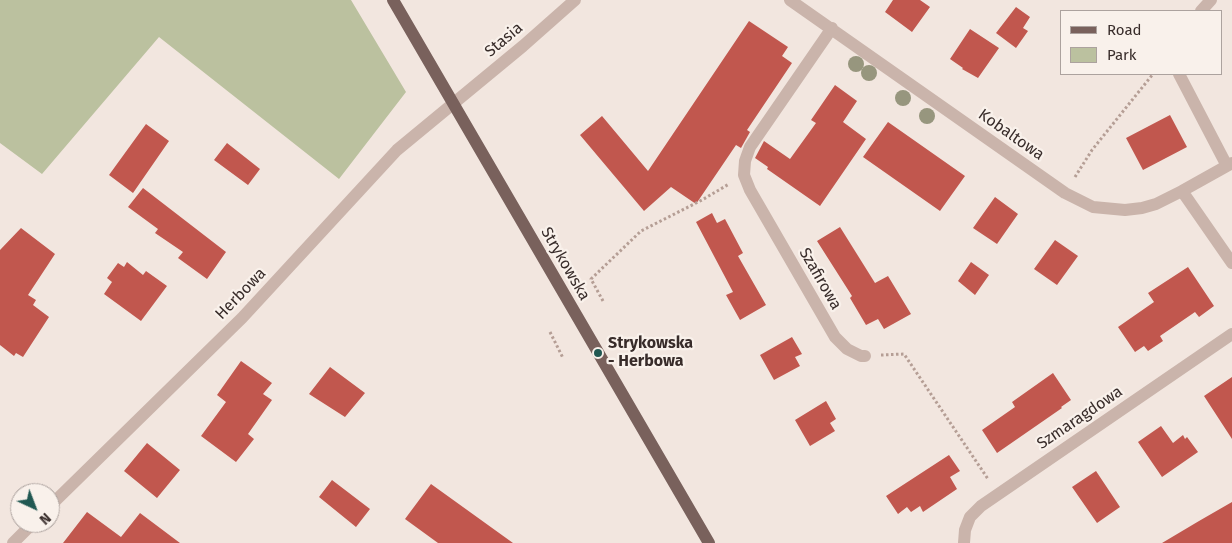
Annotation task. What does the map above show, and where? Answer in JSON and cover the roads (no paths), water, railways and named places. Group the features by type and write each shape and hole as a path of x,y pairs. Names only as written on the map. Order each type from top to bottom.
{"main road":[{"name":"Strykowska","path":"393,0 709,543"}],"street":[{"name":"Stasia","path":"453,104 575,0"},
{"name":"Kobaltowa","path":"790,0 1065,193 1093,207 1125,210 1156,204 1229,165"},
{"path":"1201,10 1211,0"},
{"name":"Szafirowa","path":"832,28 750,147 745,161 744,174 750,190 835,337 847,349 861,356 866,356"},
{"path":"1180,75 1229,165"},
{"name":"Herbowa","path":"60,496 242,318 397,150 453,104"},
{"path":"1182,191 1232,263"},
{"name":"Szmaragdowa","path":"964,543 965,530 970,517 981,506 1232,334"},
{"path":"13,543 23,533"}],"place":[{"name":"Strykowska - Herbowa","path":"598,353"}]}
